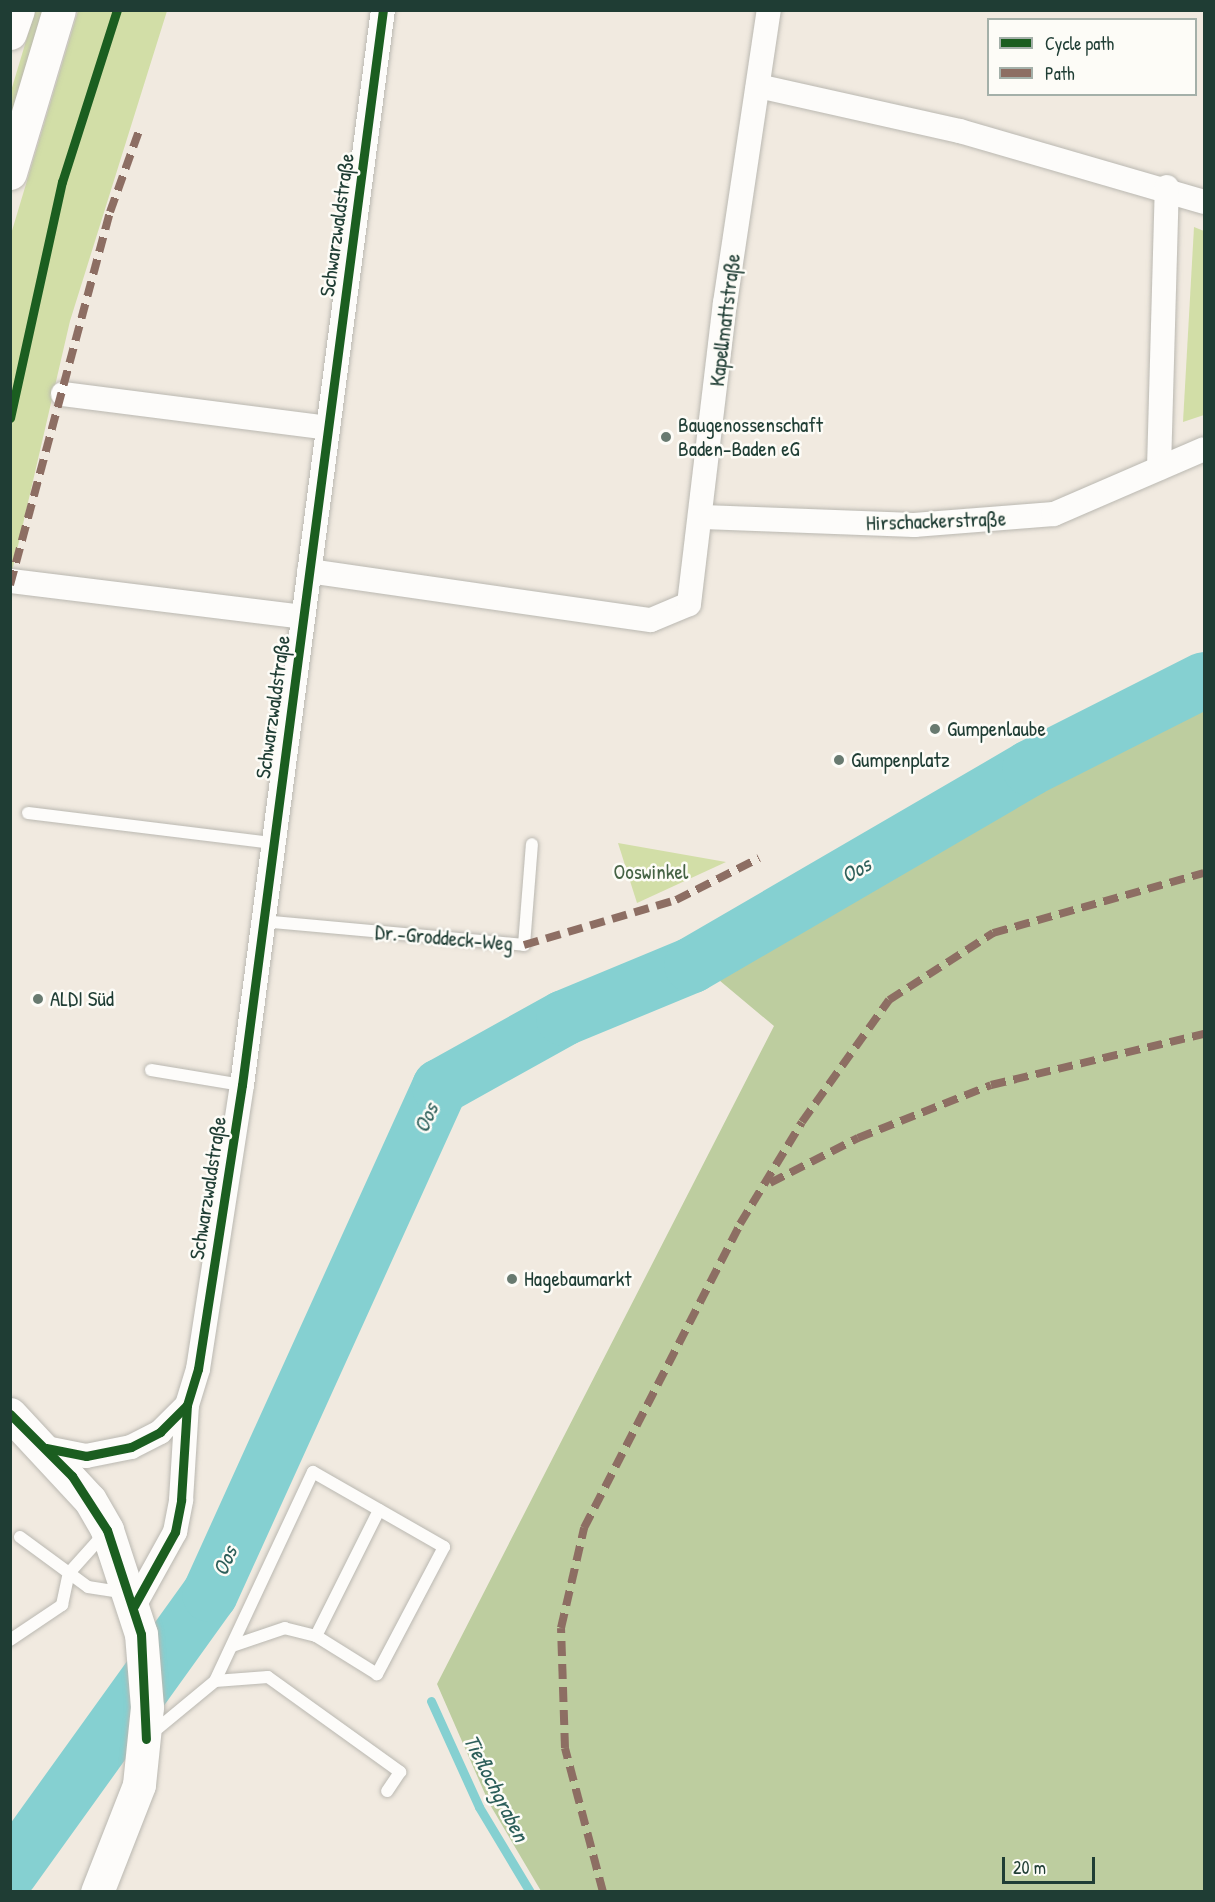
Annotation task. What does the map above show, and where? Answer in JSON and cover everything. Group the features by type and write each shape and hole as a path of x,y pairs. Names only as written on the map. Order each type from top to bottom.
{"street":[{"path":"10,33 18,10"},
{"path":"10,173 59,10"},
{"name":"Schwarzwaldstraße","path":"135,1611 175,1532 187,1405 198,1369 242,1085 383,10"},
{"name":"Kapellmattstraße","path":"309,571 651,620 689,604 703,517 725,303 769,10"},
{"path":"758,86 960,130 1167,187 1204,202"},
{"path":"1158,468 1167,187"},
{"path":"63,394 328,428"},
{"name":"Hirschackerstraße","path":"703,517 914,525 1054,514 1204,449"},
{"name":"Schwarzwaldstraße","path":"11,581 303,616"},
{"name":"Schwarzwaldstraße","path":"46,1448 86,1456 131,1447 160,1432 187,1405"},
{"path":"10,1414 72,1476 107,1530 135,1611 146,1739 130,1816 97,1892"}],"lane":[{"path":"28,813 273,843"},
{"name":"Dr.-Groddeck-Weg","path":"262,921 524,945 532,844"},
{"path":"151,1070 242,1085"},
{"path":"146,1739 215,1681 313,1472 444,1547 377,1674 316,1636 285,1628 232,1646"},
{"path":"316,1636 379,1510"},
{"path":"10,1640 62,1605 69,1573 107,1530"},
{"path":"20,1538 69,1573 135,1611"},
{"path":"215,1681 268,1677 400,1772 387,1791"}],"green space":[{"path":"35,11 46,11 11,126 11,91"},
{"path":"78,11 167,11 70,321 11,576 11,234"},
{"path":"1194,227 1204,231 1204,415 1183,422"},
{"path":"1204,697 1204,1891 541,1891 489,1803 437,1684 774,1026 707,970 1108,739"},
{"name":"Ooswinkel","path":"618,843 726,862 637,903"}],"waterway":[{"name":"Oos","path":"10,1872 210,1594 440,1087 564,1018 692,965 1030,768 1204,680"},
{"name":"Tieflochgraben","path":"431,1701 479,1807 530,1892"}],"marked path":[{"path":"10,585 110,212 140,128"},
{"path":"524,945 676,900 759,858"},
{"path":"603,1892 565,1748 561,1628 584,1528 740,1224 802,1122 889,1000 993,933 1204,873"},
{"path":"770,1183 858,1138 991,1085 1204,1034"}],"cycle path":[{"path":"10,418 62,182 117,10"},
{"path":"134,1606 175,1532 181,1500 187,1405 198,1369 242,1085 383,10"},
{"path":"46,1448 86,1456 131,1447 160,1432 187,1405"},
{"path":"10,1414 72,1476 107,1530 141,1634 146,1739"}],"place":[{"name":"Baugenossenschaft Baden-Baden eG","path":"666,437"},
{"name":"Gumpenlaube","path":"935,729"},
{"name":"Gumpenplatz","path":"839,760"},
{"name":"ALDI Süd","path":"38,999"},
{"name":"Hagebaumarkt","path":"512,1279"}]}
